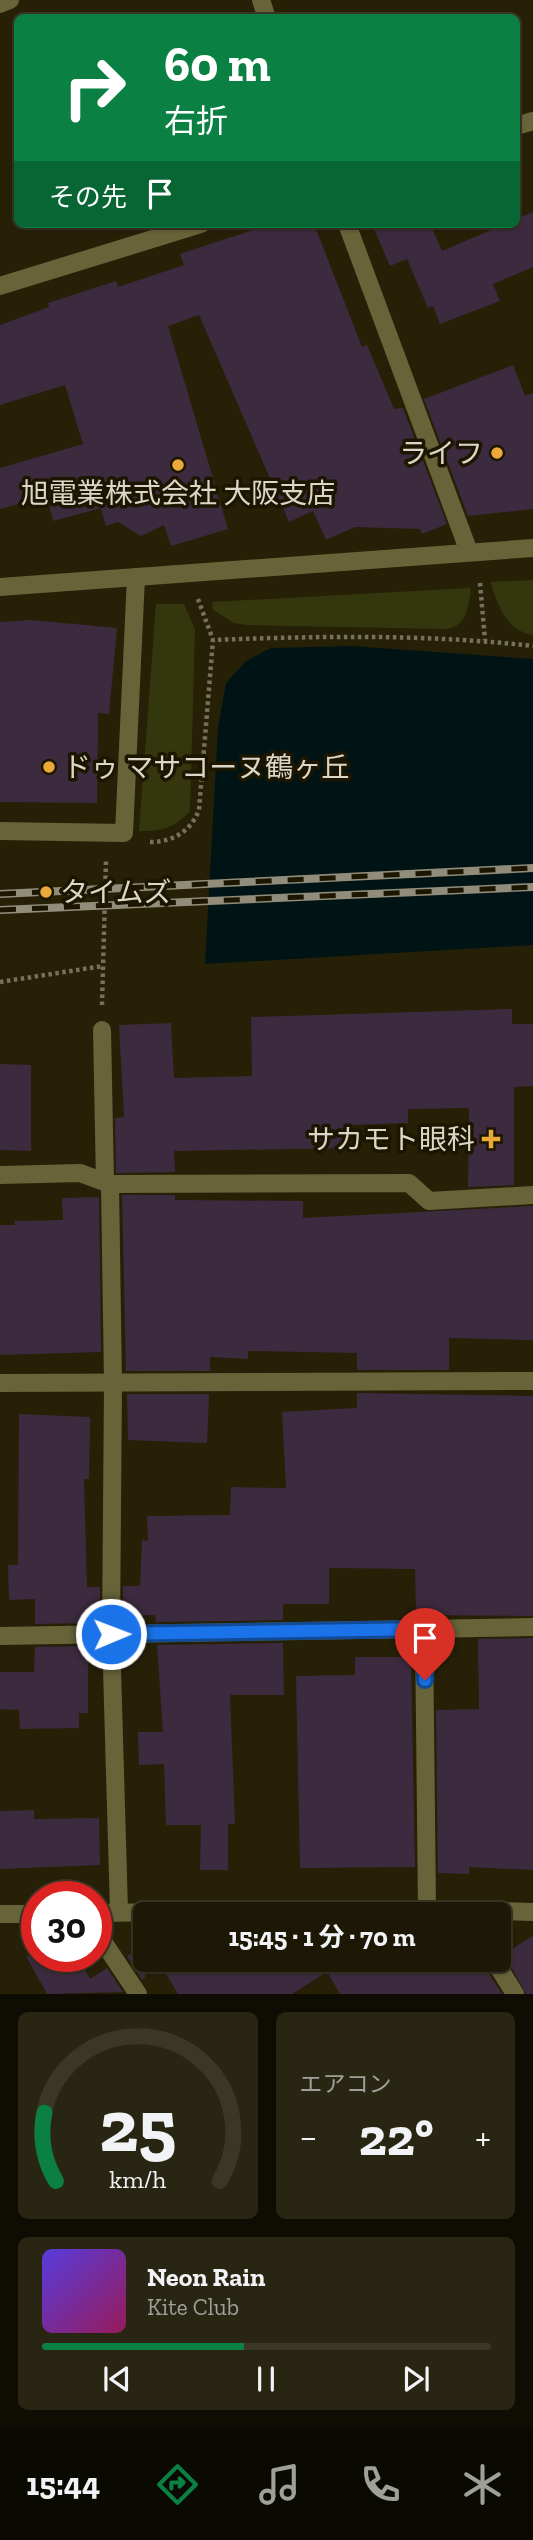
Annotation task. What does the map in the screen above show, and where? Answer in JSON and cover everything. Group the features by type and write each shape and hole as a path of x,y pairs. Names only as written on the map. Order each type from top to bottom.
{"street":[{"path":"0,4 10,0"},
{"path":"0,286 188,228"},
{"path":"348,228 469,552"},
{"path":"0,587 533,548"},
{"path":"0,831 115,833 136,577"},
{"path":"102,1030 113,1383 111,1634 119,1911"},
{"path":"0,1175 80,1173 107,1183 409,1183 429,1201 533,1195"},
{"path":"0,1383 533,1381"},
{"path":"0,1636 533,1627"},
{"path":"424,1629 426,1902"},
{"path":"112,1912 133,1911"},
{"path":"511,1912 533,1912"},
{"path":"0,1914 21,1914"},
{"path":"112,1955 138,1994"},
{"path":"501,1972 515,1994"}],"path":[{"path":"480,583 485,640"},
{"path":"102,1030 103,966 115,833 140,842 163,842 194,824 199,810 212,640 198,598"},
{"path":"212,640 345,636 485,640 533,646"},
{"path":"0,982 103,966"}],"green space":[{"path":"533,580 533,635 516,628 504,616 490,582"},
{"path":"471,588 463,619 459,624 447,629 246,625 234,623 213,610 212,602"},
{"path":"156,604 184,604 195,629 190,811 179,822 167,828 139,831"}],"shaded area":[{"path":"351,646 533,659 533,945 205,964 218,728 226,683 246,661 271,648"}],"building":[{"path":"533,212 533,267 493,284 500,301 440,324 433,306 428,308 407,259 390,266 374,228 432,228 442,251 496,228 520,228 520,217"},
{"path":"259,228 316,228 362,347 367,345 394,409 403,408 447,524 422,534 420,529 355,527 326,540 313,511 289,522 199,315 168,326 228,529 171,546 164,525 141,536 118,522 106,526 101,508 53,521 47,496 0,509 0,468 83,444 65,385 0,405 0,325 49,307 48,303 116,281 118,287 184,265 180,254"},
{"name":"ライフ","path":"513,365 525,396 533,393 533,509 468,516 424,399"},
{"path":"31,620 117,628 109,714 98,713 97,803 0,802 0,622"},
{"path":"512,1009 512,1024 533,1024 533,1086 514,1087 514,1185 468,1187 469,1108 408,1109 408,1123 348,1125 349,1148 174,1151 175,1172 116,1173 115,1118 124,1117 119,1025 171,1023 174,1078 252,1076 251,1017"},
{"path":"0,1064 31,1065 31,1151 0,1150"},
{"path":"122,1195 175,1195 175,1200 303,1201 303,1218 533,1206 533,1340 449,1338 449,1370 357,1370 357,1353 248,1351 248,1359 210,1357 210,1371 126,1371"},
{"path":"99,1197 101,1352 0,1355 0,1225 15,1225 14,1221 63,1220 62,1198"},
{"path":"357,1393 533,1396 533,1616 416,1615 415,1569 329,1568 329,1604 283,1604 283,1620 156,1622 155,1615 123,1616 123,1586 140,1586 142,1540 148,1541 147,1516 230,1515 231,1487 286,1488 282,1412 357,1408"},
{"path":"127,1394 209,1394 207,1443 128,1440"},
{"path":"19,1414 90,1417 89,1479 84,1479 87,1587 100,1587 100,1616 89,1616 89,1623 35,1624 35,1599 9,1600 8,1565 18,1565"},
{"path":"533,1638 533,1870 469,1867 469,1874 438,1873 436,1710 479,1709 478,1639"},
{"path":"283,1643 284,1695 230,1695 235,1824 228,1824 228,1870 200,1870 201,1825 166,1825 164,1764 139,1765 138,1732 163,1732 157,1645"},
{"path":"88,1646 88,1713 79,1713 79,1728 20,1729 19,1710 0,1709 0,1672 34,1672 35,1647"},
{"path":"355,1657 411,1657 415,1867 300,1868 296,1676 355,1675"},
{"path":"34,1810 34,1819 99,1818 100,1865 0,1869 0,1811"},
{"path":"533,1936 533,1994 526,1994 511,1967 511,1950"},
{"path":"133,1952 133,1966 127,1956"},
{"path":"35,1972 86,1972 90,1979 101,1972 110,1972 123,1992 47,1994"},
{"path":"137,1972 145,1972 145,1978 142,1980"},
{"path":"165,1972 327,1972 292,1994 178,1994"},
{"path":"327,1972 488,1972 502,1994 340,1994"}],"railway":[{"path":"0,894 533,868"},
{"path":"0,910 533,887"}],"place":[{"name":"ライフ","path":"497,453"},
{"name":"旭電業株式会社 大阪支店","path":"178,465"},
{"name":"ドゥ マサコーヌ鶴ヶ丘","path":"49,767"},
{"name":"タイムズ","path":"46,892"},
{"name":"サカモト眼科","path":"491,1139"}],"route":[{"path":"111,1634 424,1629 425,1680"}]}
